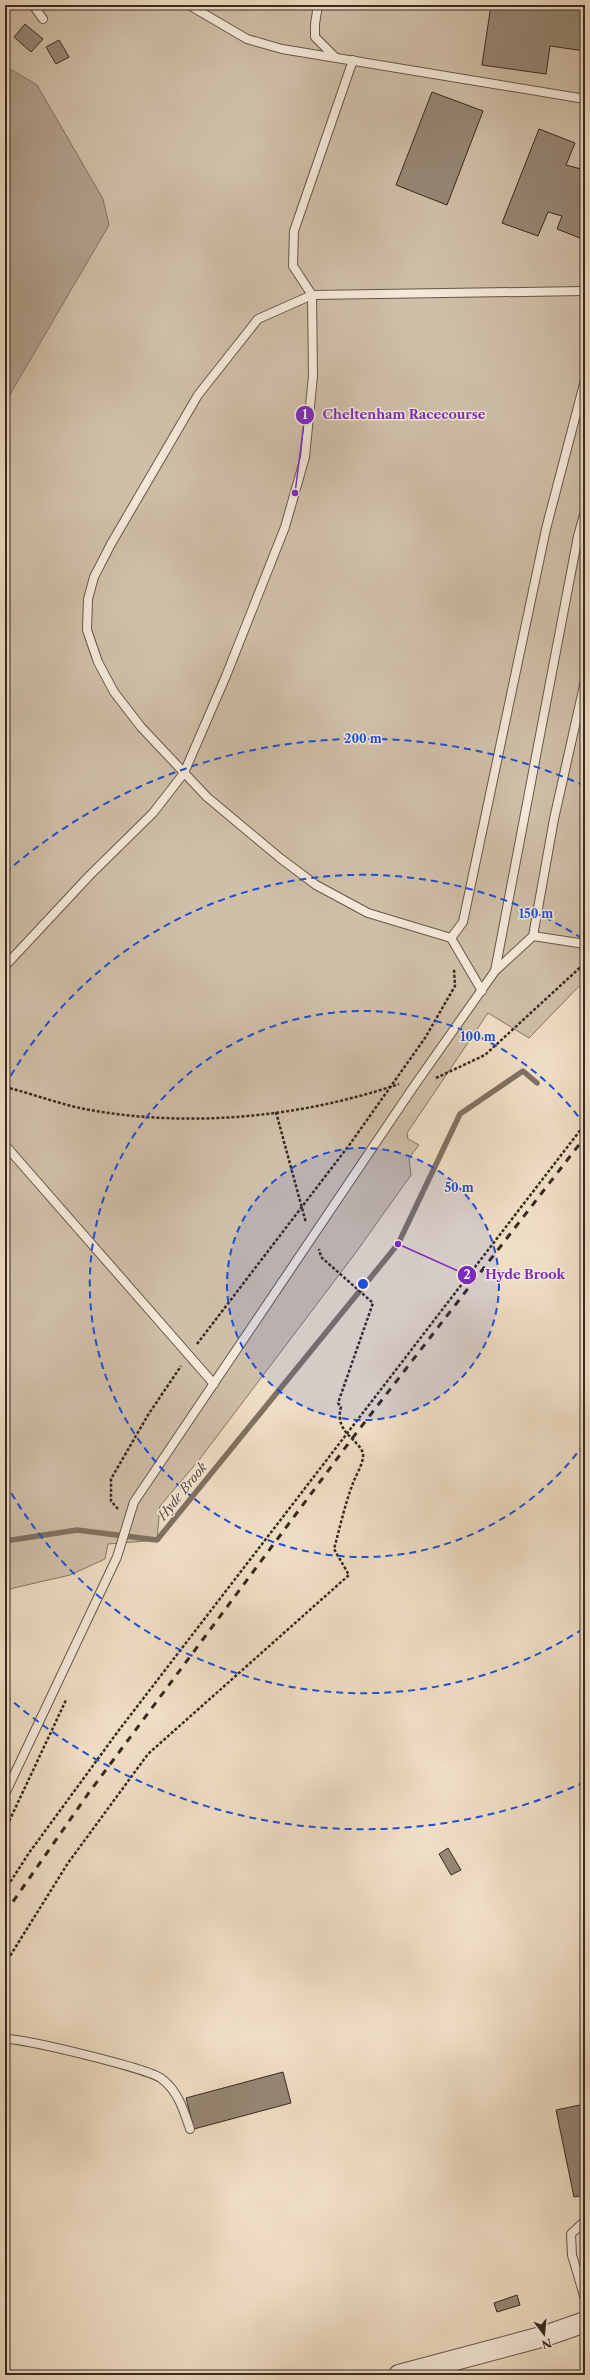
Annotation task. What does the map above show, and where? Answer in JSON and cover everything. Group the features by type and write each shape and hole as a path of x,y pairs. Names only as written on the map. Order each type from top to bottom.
{"street":[{"path":"400,2375 584,2326"}],"lane":[{"path":"33,5 43,20"},
{"path":"189,5 247,39 282,49 585,99"},
{"path":"318,5 315,24 315,37 335,57"},
{"path":"5,966 90,875 153,813 184,773 220,690 285,527 306,457 313,376 312,295 293,266 294,231 353,60"},
{"path":"482,991 451,938 368,913 316,885 280,858 207,797 184,773 114,692 98,662 87,630 88,599 94,577 194,402 221,365 258,319 312,295 585,291"},
{"path":"451,938 463,922 546,529 585,380"},
{"path":"495,971 576,543 585,511"},
{"path":"5,1794 120,1548 134,1502 412,1088 495,971 533,936 554,819 585,681"},
{"path":"533,936 585,944"},
{"path":"5,1145 214,1384"},
{"path":"5,2039 27,2041 140,2070 161,2077 173,2088 190,2129"},
{"path":"585,2221 571,2234 572,2255 585,2299"}],"path":[{"path":"128,1520 112,1501 112,1479 148,1415 189,1355 302,1207 425,1038 455,986 451,938"},
{"path":"5,1087 90,1110 140,1116 210,1119 276,1112 345,1102 402,1083 412,1088 485,1055 585,964"},
{"path":"5,1964 68,1863 148,1754 350,1575 334,1548 353,1483 363,1456 361,1447 346,1434 339,1416 340,1406 338,1403 372,1303 321,1257 315,1232 307,1227 276,1112"},
{"path":"5,1890 29,1853 119,1730 585,1124"}],"shaded area":[{"path":"5,5 585,5 585,980 529,1038 488,1013 407,1133 408,1139 419,1145 409,1158 411,1175 354,1255 199,1460 160,1506 157,1540 108,1544 105,1559 70,1575 5,1590"},
{"path":"10,69 37,85 103,199 109,225 5,403 5,70"}],"building":[{"path":"491,5 585,5 585,51 550,46 546,74 482,65"},
{"path":"25,24 43,39 31,52 14,37"},
{"path":"59,40 69,57 56,64 46,47"},
{"path":"432,92 483,111 447,205 396,185"},
{"path":"539,129 575,143 566,165 581,169 585,159 585,240 557,229 562,216 548,212 538,236 502,223"},
{"path":"448,1848 461,1870 451,1875 439,1854"},
{"path":"283,2072 291,2103 194,2129 186,2098"},
{"path":"585,2104 585,2195 574,2197 556,2110"},
{"path":"517,2295 520,2305 497,2312 494,2303"}],"waterway":[{"name":"Hyde Brook","path":"5,1541 77,1530 157,1540 398,1244 460,1114 523,1071 537,1083"}],"railway":[{"path":"5,1913 88,1794 351,1440 585,1137"}],"place":[{"name":"Cheltenham Racecourse","path":"295,493"},
{"name":"Hyde Brook","path":"398,1244"}]}
